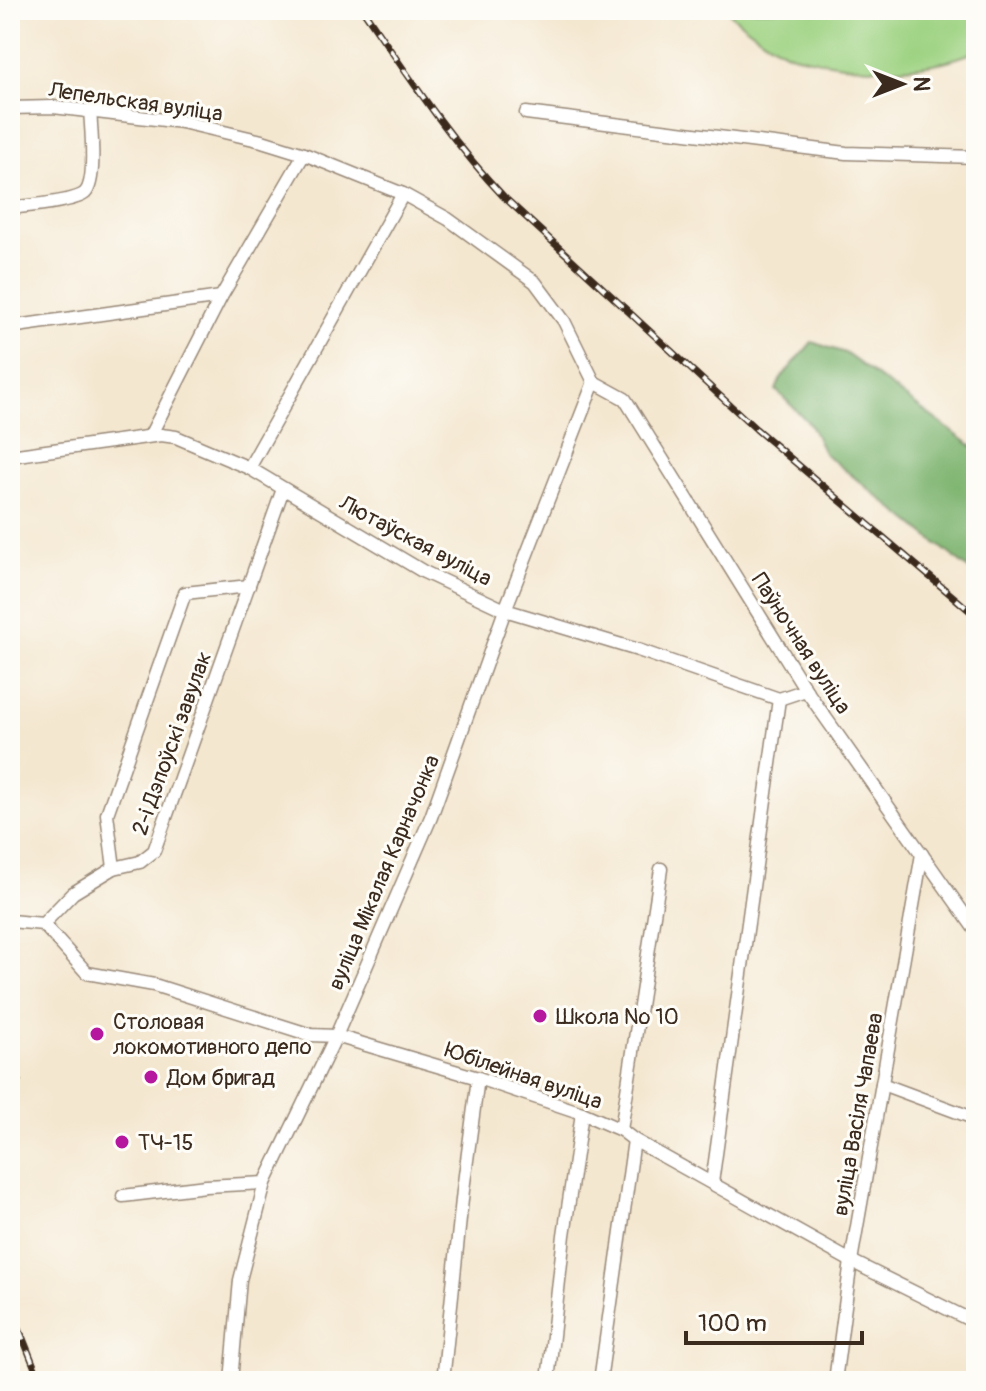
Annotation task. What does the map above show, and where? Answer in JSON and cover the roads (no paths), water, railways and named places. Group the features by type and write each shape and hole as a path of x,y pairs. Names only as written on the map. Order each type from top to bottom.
{"street":[{"name":"Лепельская вуліца","path":"10,108 90,110 182,122 304,154 403,194 448,219 535,282 564,321 594,382"},
{"path":"10,208 75,198 85,192 92,171 90,110"},
{"path":"526,113 846,153 976,157"},
{"path":"150,436 221,297 304,154"},
{"path":"249,468 403,194"},
{"path":"10,327 221,297"},
{"name":"вуліца Мікалая Карначонка","path":"231,1381 240,1280 265,1183 336,1036 431,817 505,610 594,382"},
{"name":"Паўночная вуліца","path":"594,382 625,399 806,690 976,931"},
{"name":"Лютаўская вуліца","path":"10,456 150,436 176,437 249,468 424,572 505,610 638,650 779,699"},
{"name":"2-і Дэпоўскі завулак","path":"43,924 73,893 114,868 140,862 154,851 283,489"},
{"path":"114,868 107,814 185,593 249,586"},
{"path":"712,1183 779,699 806,690"},
{"name":"вуліца Васіля Чапаева","path":"835,1381 851,1261 922,854"},
{"path":"621,1130 661,869"},
{"path":"10,921 43,924"},
{"name":"Юбілейная вуліца","path":"43,924 87,973 154,985 311,1035 336,1036 582,1113 621,1130 851,1261 976,1323"},
{"path":"443,1381 478,1078"},
{"path":"882,1084 976,1119"},
{"path":"548,1381 564,1235 582,1113"},
{"path":"600,1381 634,1140"},
{"path":"123,1196 265,1183"}],"railway":[{"path":"363,10 447,130 504,197 756,429 976,616"},
{"path":"10,1068 18,1080"},
{"path":"10,1306 40,1381"}],"place":[{"name":"Школа № 10","path":"540,1016"},
{"name":"Столовая локомотивного депо","path":"97,1034"},
{"name":"Дом бригад","path":"151,1077"},
{"name":"ТЧ-15","path":"122,1142"}]}
